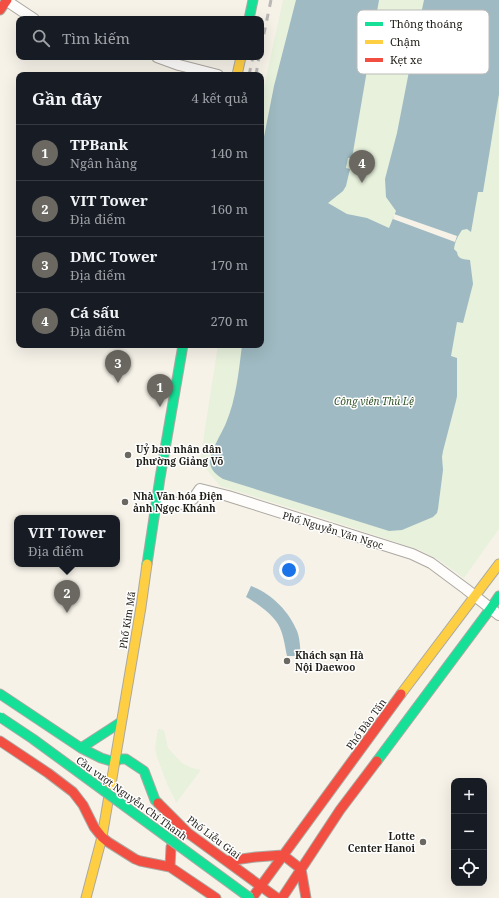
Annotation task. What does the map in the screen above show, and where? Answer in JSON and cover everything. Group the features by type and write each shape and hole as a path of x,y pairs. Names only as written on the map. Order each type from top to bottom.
{"main road":[{"path":"250,16 253,0"},
{"path":"0,10 7,1"},
{"path":"238,72 240,60"},
{"name":"Phố Kim Mã","path":"86,898 102,837 182,348"},
{"name":"Phố Đào Tấn","path":"282,898 432,670 475,596 499,564"},
{"name":"Phố Đào Tấn","path":"251,898 283,855 432,670 495,611 499,596"},
{"name":"Phố Liễu Giai","path":"0,694 81,748 101,758 114,762 120,759 126,760 144,771 155,800 166,812 188,833 277,898"},
{"name":"Cầu vượt Nguyễn Chí Thanh","path":"0,717 33,739 251,898"},
{"path":"81,748 121,722"},
{"path":"48,773 61,770 65,767 69,758 69,752 64,737"},
{"path":"0,741 48,773 73,792 83,805 94,827 102,837 133,858 140,861 170,867 216,898"},
{"path":"170,867 171,847 176,838 188,833"},
{"path":"227,861 283,855 301,869 306,898"}],"street":[{"path":"7,1 30,16"},
{"path":"165,60 206,72"},
{"name":"Phố Nguyễn Văn Ngọc","path":"157,500 183,504 193,499 200,489 228,496 412,554 431,563 495,611"}],"green space":[{"name":"Công viên Thủ Lệ","path":"283,0 499,0 499,529 464,578 439,560 420,550 220,486 200,461 218,348 264,348 264,87"},
{"path":"158,729 164,730 168,748 182,763 192,768 201,770 176,803 157,757 155,748"}],"water":[{"name":"Công viên Thủ Lệ","path":"296,0 379,0 377,10 357,10 357,74 366,74 352,158 348,158 346,168 350,169 346,186 343,191 328,203 347,214 367,218 389,228 396,211 386,197 385,179 397,133 408,74 489,74 489,10 422,10 424,0 499,0 499,94 483,192 478,192 471,232 467,229 462,230 454,249 460,258 470,260 473,284 463,323 457,322 451,356 457,358 457,396 443,451 443,470 438,509 437,513 433,517 402,530 389,531 223,479 213,471 210,463 216,443 226,423 232,405 237,385 242,348 264,348 264,137 274,86"},
{"path":"251,586 266,593 272,598 284,610 294,624 298,634 301,656 287,656 278,623 265,610 246,597"}],"pier":[{"path":"394,214 457,236 455,242 393,219"}],"railway":[{"path":"264,34 271,0"},
{"path":"250,72 252,60"},
{"path":"256,72 258,60"}],"traffic: fast":[{"path":"250,16 253,0"},
{"path":"147,564 182,348"},
{"path":"377,761 499,596"},
{"path":"0,694 81,748 101,758 114,762 120,759 126,759 144,771 155,800 158,803"},
{"path":"0,717 33,739 250,898"},
{"path":"81,748 121,722"}],"traffic: slow":[{"path":"238,72 240,60"},
{"path":"86,898 102,837 147,564"},
{"path":"401,694 499,564"}],"traffic: jam":[{"path":"0,10 7,0"},
{"path":"252,898 401,694"},
{"path":"0,741 48,773 73,792 83,805 94,827 108,842 135,859 170,867 216,898"},
{"path":"282,898 340,810 377,761"},
{"path":"158,803 188,833 277,898"},
{"path":"170,867 171,847 176,838 182,835"},
{"path":"227,861 283,855 301,869 306,898"}],"place":[{"name":"Cá sấu","path":"362,183"},
{"name":"DMC Tower","path":"118,383"},
{"name":"TPBank","path":"160,407"},
{"name":"Uỷ ban nhân dân phường Giảng Võ","path":"128,455"},
{"name":"Nhà Văn hóa Điện ảnh Ngọc Khánh","path":"125,502"},
{"name":"VIT Tower","path":"67,613"},
{"name":"Khách sạn Hà Nội Daewoo","path":"287,661"},
{"name":"Lotte Center Hanoi","path":"423,842"}]}
